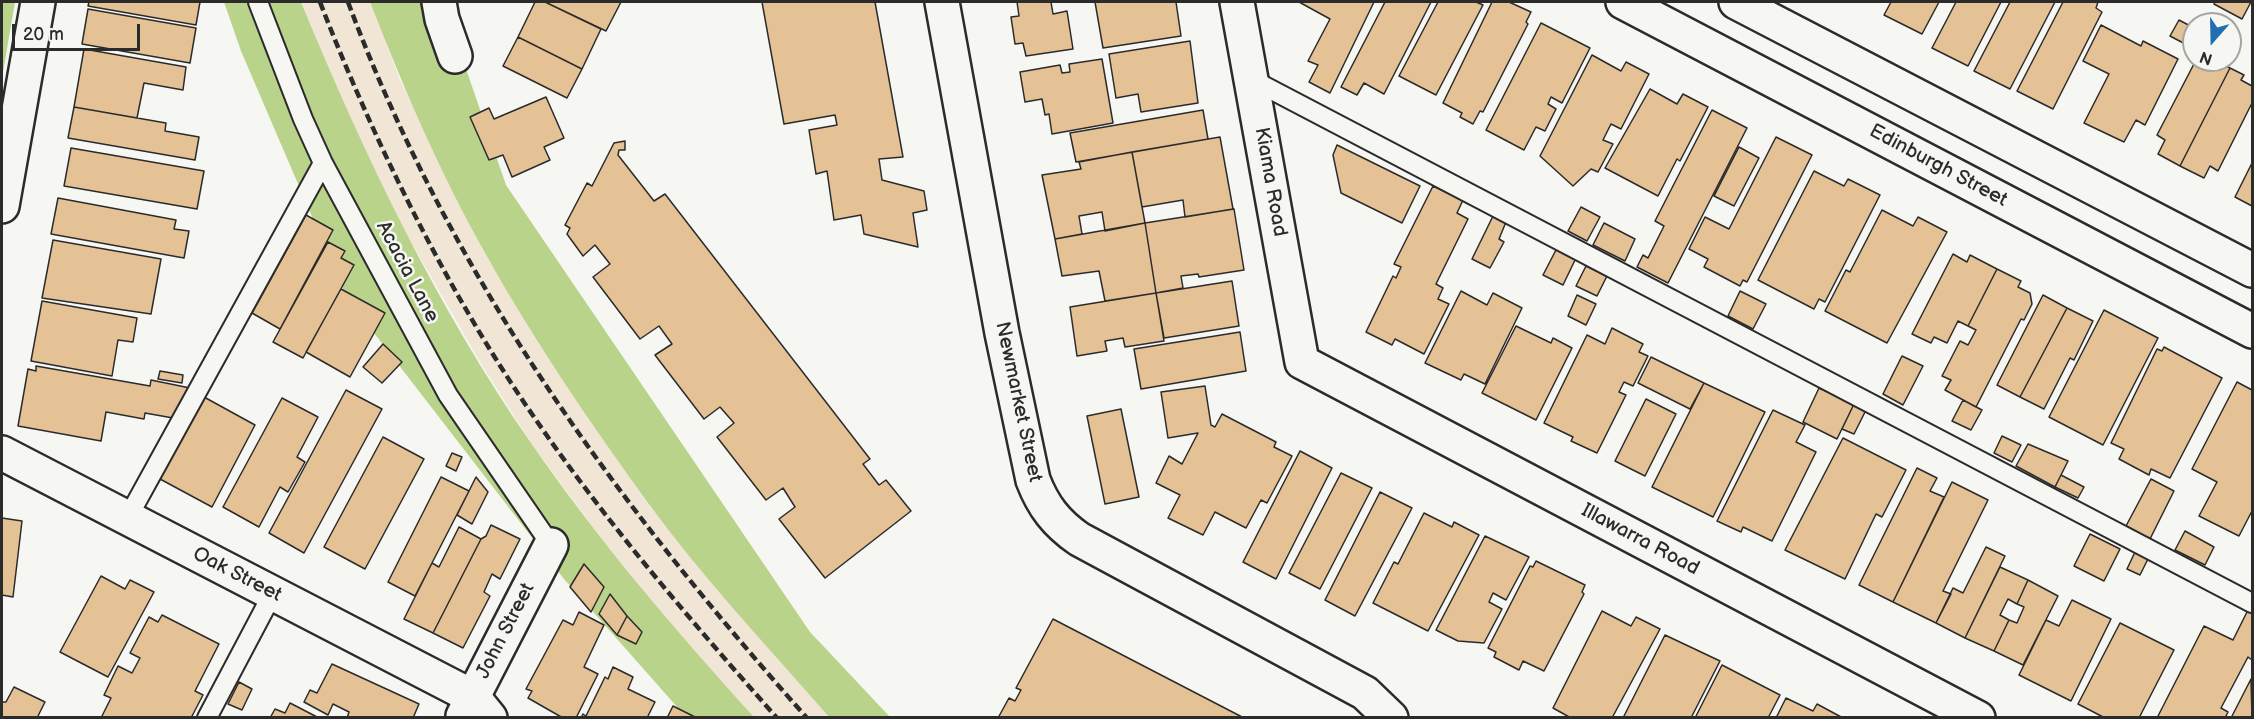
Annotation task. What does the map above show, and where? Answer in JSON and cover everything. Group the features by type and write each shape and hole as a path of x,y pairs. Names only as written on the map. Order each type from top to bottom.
{"street":[{"path":"2,206 38,2"},
{"path":"439,2 442,19 455,56"},
{"name":"Newmarket Street","path":"942,2 1002,333 1033,480 1040,498 1062,526 1079,539 1365,693 1391,717"},
{"name":"Kiama Road","path":"1238,2 1302,362"},
{"name":"Edinburgh Street","path":"1623,2 2253,331"},
{"path":"1736,2 2253,270"},
{"name":"Illawarra Road","path":"1302,362 1978,717"},
{"name":"Oak Street","path":"2,453 273,593 475,711"},
{"name":"John Street","path":"475,711 551,545"}],"lane":[{"name":"Acacia Lane","path":"258,2 303,119 323,163 448,395 551,545"},
{"path":"1251,79 2253,603"},
{"path":"127,519 323,163"},
{"path":"207,717 273,593"}],"shaded area":[{"path":"301,2 370,2 400,80 484,252 572,393 649,505 829,717 754,717 689,646 601,538 531,443 480,362 399,221 348,117"}],"green space":[{"path":"2,2 15,2 2,78"},
{"path":"224,2 301,2 376,173 433,284 496,391 531,443 610,549 666,618 754,717 686,717 564,579 347,298 241,51"},
{"path":"370,2 443,2 506,185 810,632 890,717 829,717 713,585 648,503 563,380 485,253 423,129"}],"building":[{"path":"89,2 200,2 196,25 88,6"},
{"path":"535,2 545,2 601,29 582,69 518,37"},
{"path":"545,2 621,2 606,31"},
{"path":"762,2 875,2 903,157 879,159 882,180 924,191 927,210 913,213 918,247 864,234 861,215 834,220 827,171 816,174 809,130 837,125 835,115 784,124"},
{"path":"1017,2 1051,2 1053,14 1067,11 1073,49 1026,56 1023,43 1015,44 1011,17 1019,16"},
{"path":"1095,2 1176,2 1181,36 1103,48"},
{"path":"1299,2 1374,2 1330,93 1309,82 1318,65 1308,61 1330,19"},
{"path":"1385,2 1431,2 1384,94 1364,83 1357,95 1341,87"},
{"path":"1438,2 1476,2 1483,5 1436,95 1399,76"},
{"path":"1492,2 1509,2 1531,12 1526,22 1528,24 1483,112 1480,111 1473,124 1460,117 1462,113 1443,103"},
{"path":"1891,2 1939,2 1922,34 1884,15"},
{"path":"1956,2 2001,2 1968,66 1932,48"},
{"path":"2010,2 2055,2 2010,89 1974,71"},
{"path":"2063,2 2098,2 2096,8 2102,12 2053,109 2017,91"},
{"path":"2215,2 2251,2 2242,19 2242,12 2229,12 2214,4"},
{"path":"88,9 196,28 190,63 82,44"},
{"path":"2179,20 2182,22 2182,42 2170,36"},
{"path":"1541,23 1590,48 1562,103 1551,97 1548,104 1556,109 1545,131 1536,127 1524,150 1486,130"},
{"path":"2101,25 2141,46 2143,41 2178,59 2145,125 2136,120 2124,142 2084,123 2109,74 2083,61"},
{"path":"518,37 582,69 567,98 503,66"},
{"path":"1190,41 1198,103 1141,112 1138,94 1116,98 1109,54"},
{"path":"84,49 186,67 183,90 144,83 137,118 74,107"},
{"path":"1592,55 1621,71 1626,62 1649,74 1621,129 1611,124 1603,140 1613,144 1598,172 1591,169 1573,186 1540,156"},
{"path":"1102,59 1113,123 1052,134 1049,114 1045,115 1042,99 1025,102 1020,72 1060,65 1062,73 1070,72 1069,64"},
{"path":"2190,72 2228,72 2180,166 2158,154 2165,140 2157,135"},
{"path":"2228,72 2238,72 2244,75 2241,80 2252,86 2252,103 2218,171 2210,166 2204,178 2180,166"},
{"path":"1650,89 1677,104 1683,94 1708,107 1680,161 1677,159 1658,196 1605,168"},
{"path":"546,97 564,138 544,147 550,160 512,177 503,155 489,160 470,117 489,108 494,119"},
{"path":"74,107 166,123 165,131 199,137 195,160 68,138"},
{"path":"1203,110 1208,139 1076,162 1070,133"},
{"path":"1712,110 1747,128 1668,283 1637,267 1643,255 1648,258 1664,226 1655,221"},
{"path":"1220,137 1233,209 1185,217 1183,200 1142,207 1132,152"},
{"path":"1776,137 1812,155 1747,282 1743,280 1740,286 1704,267 1708,259 1689,249 1705,217 1729,229"},
{"path":"625,141 625,150 619,150 618,155 654,201 665,194 870,459 863,464 879,485 886,480 911,511 825,578 779,519 795,507 783,488 766,500 717,437 734,423 720,407 704,419 655,355 672,344 659,326 640,339 593,277 610,264 595,245 583,256 567,234 570,228 565,225 587,183 592,186 614,143"},
{"path":"1337,145 1420,186 1402,223 1341,193 1333,155"},
{"path":"1739,147 1759,158 1734,206 1714,196"},
{"path":"71,148 204,171 197,209 64,186"},
{"path":"1132,152 1145,223 1105,231 1102,212 1079,216 1082,234 1055,239 1042,175 1081,169 1079,162"},
{"path":"2252,163 2252,206 2235,197"},
{"path":"1814,171 1844,186 1848,179 1880,195 1825,302 1819,299 1814,309 1758,280"},
{"path":"1433,186 1463,200 1457,213 1468,219 1436,284 1443,288 1438,299 1449,304 1424,354 1395,339 1392,345 1366,332 1393,276 1396,278 1401,267 1394,264"},
{"path":"58,198 176,220 174,229 189,231 184,258 51,234"},
{"path":"1581,207 1600,217 1587,241 1568,231"},
{"path":"1234,209 1244,270 1199,277 1198,274 1181,276 1183,288 1156,293 1145,223"},
{"path":"1882,210 1913,226 1918,217 1947,232 1887,343 1825,311 1846,270 1850,272"},
{"path":"306,215 333,230 280,329 252,313"},
{"path":"1493,216 1506,222 1499,239 1504,242 1490,268 1472,259"},
{"path":"1145,223 1156,293 1105,301 1099,271 1062,276 1055,239"},
{"path":"1604,223 1635,239 1625,261 1593,245"},
{"path":"53,240 161,259 151,314 42,298"},
{"path":"328,242 345,251 341,258 354,265 303,358 273,342"},
{"path":"1557,248 1576,258 1563,285 1543,275"},
{"path":"1953,254 1967,262 1970,255 1997,269 1968,326 1958,321 1947,343 1934,337 1931,343 1912,334"},
{"path":"1586,266 1607,276 1597,296 1576,286"},
{"path":"1997,269 2021,281 2018,287 2030,293 2032,304 2024,320 2021,319 1976,407 1945,390 1951,380 1942,376 1960,341 1968,345 1976,330 1968,326"},
{"path":"1232,281 1239,326 1164,338 1156,293"},
{"path":"341,289 385,313 350,377 306,352"},
{"path":"1461,291 1487,305 1493,293 1522,308 1485,384 1464,374 1461,380 1425,363"},
{"path":"1740,291 1766,304 1753,329 1728,316"},
{"path":"1156,293 1164,341 1125,347 1123,338 1105,341 1107,351 1077,356 1070,307"},
{"path":"1577,295 1596,304 1586,325 1568,316"},
{"path":"2043,295 2067,308 2020,397 1997,385"},
{"path":"42,301 137,318 133,342 118,340 112,376 31,361"},
{"path":"2067,308 2093,321 2074,360 2070,358 2044,409 2020,397"},
{"path":"2104,310 2158,338 2103,445 2049,417"},
{"path":"1516,326 1551,343 1553,338 1572,348 1536,420 1482,393"},
{"path":"1612,328 1643,344 1639,352 1648,356 1633,386 1624,382 1619,392 1626,395 1597,453 1571,441 1573,437 1544,423 1587,335 1605,344"},
{"path":"1240,332 1246,371 1141,389 1134,349"},
{"path":"383,344 402,362 382,383 363,367"},
{"path":"2164,347 2222,378 2170,478 2151,469 2149,475 2119,459 2124,449 2111,443 2157,349 2162,351"},
{"path":"1902,356 1923,366 1903,405 1883,394"},
{"path":"1651,357 1704,383 1690,409 1638,383"},
{"path":"36,366 150,386 151,380 190,388 173,418 145,413 144,419 106,412 101,441 18,426 28,369 36,371"},
{"path":"160,371 183,375 182,383 158,379"},
{"path":"2237,382 2252,390 2252,511 2239,536 2199,516 2217,482 2192,469"},
{"path":"1704,383 1765,412 1713,517 1652,487"},
{"path":"1205,386 1211,425 1215,427 1222,414 1276,442 1274,447 1292,456 1267,503 1261,500 1246,528 1215,512 1203,535 1168,518 1180,495 1156,483 1169,456 1182,464 1198,433 1168,438 1161,392"},
{"path":"1819,388 1854,404 1837,439 1803,422"},
{"path":"346,390 382,409 304,553 269,533"},
{"path":"204,397 255,425 212,507 160,479"},
{"path":"282,398 318,417 297,457 305,462 288,492 280,487 259,527 223,507"},
{"path":"1646,399 1676,414 1645,476 1615,461"},
{"path":"1963,400 1982,410 1971,430 1952,421"},
{"path":"1854,404 1866,410 1854,434 1842,429"},
{"path":"1121,409 1139,497 1105,504 1087,416"},
{"path":"1773,410 1805,425 1796,442 1816,452 1772,541 1743,527 1741,532 1717,521"},
{"path":"2002,436 2021,445 2012,462 1994,453"},
{"path":"383,437 424,459 365,569 324,547"},
{"path":"1843,438 1906,470 1882,517 1876,514 1845,579 1785,550"},
{"path":"2028,444 2068,461 2055,487 2016,466"},
{"path":"1300,451 1332,468 1276,579 1243,562"},
{"path":"452,453 462,457 456,471 446,466"},
{"path":"1917,468 1937,478 1930,491 1944,497 1893,602 1859,585"},
{"path":"1341,473 1372,488 1320,589 1289,573"},
{"path":"2061,475 2084,487 2078,498 2055,487"},
{"path":"441,477 469,491 415,596 388,582"},
{"path":"476,477 488,492 472,524 457,515"},
{"path":"2151,479 2174,491 2150,539 2126,526"},
{"path":"1952,482 1988,500 1943,591 1951,594 1936,623 1893,602"},
{"path":"1380,492 1412,508 1355,616 1325,600"},
{"path":"1424,513 1452,527 1454,522 1479,535 1428,631 1373,603 1394,562 1398,564"},
{"path":"2,518 22,521 13,597 2,595"},
{"path":"491,525 520,539 500,579 492,574 484,592 490,596 463,648 433,633 481,539 486,536"},
{"path":"459,527 481,539 433,633 404,619 432,563 439,567"},
{"path":"2185,531 2214,547 2205,565 2175,550"},
{"path":"2090,534 2120,549 2104,581 2074,566"},
{"path":"1485,536 1529,557 1506,600 1493,593 1489,602 1502,609 1484,643 1458,641 1436,630"},
{"path":"1986,547 2005,556 1965,638 1936,623 1953,588 1963,593"},
{"path":"2135,552 2148,559 2140,575 2127,569"},
{"path":"1536,561 1585,585 1582,592 1584,594 1544,671 1523,661 1519,670 1494,657 1496,652 1488,648 1530,566 1533,567"},
{"path":"584,564 604,587 591,612 570,587"},
{"path":"2000,567 2028,580 2017,604 2008,599 2000,615 2009,620 1994,651 1965,638"},
{"path":"101,576 125,589 130,580 154,592 108,677 60,652"},
{"path":"2028,580 2058,596 2023,665 1994,651 2009,620 2017,623 2024,607 2017,604"},
{"path":"610,594 627,616 617,635 599,614"},
{"path":"2072,600 2111,619 2071,701 2019,675 2046,620 2059,626"},
{"path":"2248,610 2252,612 2252,660 2248,657 2221,708 2228,712 2225,718 2157,718 2204,626 2233,640"},
{"path":"1602,611 1631,626 1636,617 1660,629 1612,718 1571,718 1553,708"},
{"path":"579,612 604,625 584,667 598,674 576,718 563,718 528,698 532,691 526,689 563,620 573,625"},
{"path":"162,615 219,644 195,691 203,695 191,718 101,718 111,698 104,695 118,666 132,673 140,658 130,653 149,617 158,622"},
{"path":"627,616 642,632 636,644 617,635"},
{"path":"1053,619 1244,718 998,718 1009,698 1015,701 1021,690 1016,688"},
{"path":"2120,623 2174,650 2139,718 2105,718 2078,704"},
{"path":"1665,635 1720,661 1691,718 1623,718"},
{"path":"332,664 419,704 413,718 347,718 349,712 333,704 328,715 304,702 310,690 317,693"},
{"path":"1722,665 1780,695 1768,718 1695,718"},
{"path":"613,667 633,677 628,689 655,702 647,718 581,718 583,714 586,716 605,677 608,679"},
{"path":"2251,679 2252,718 2231,718"},
{"path":"239,682 252,689 242,710 228,704"},
{"path":"14,687 45,702 37,718 2,718 2,702 6,702"},
{"path":"1786,698 1813,711 1817,704 1843,718 1776,718"},
{"path":"290,703 319,718 270,718 275,709 285,713"},
{"path":"673,706 697,718 667,718"}],"railway":[{"path":"320,2 377,138 399,183 445,271 494,356 525,404 592,497 664,587 777,718"},
{"path":"348,2 389,103 436,199 487,292 543,381 604,468 668,553 807,718"}]}
